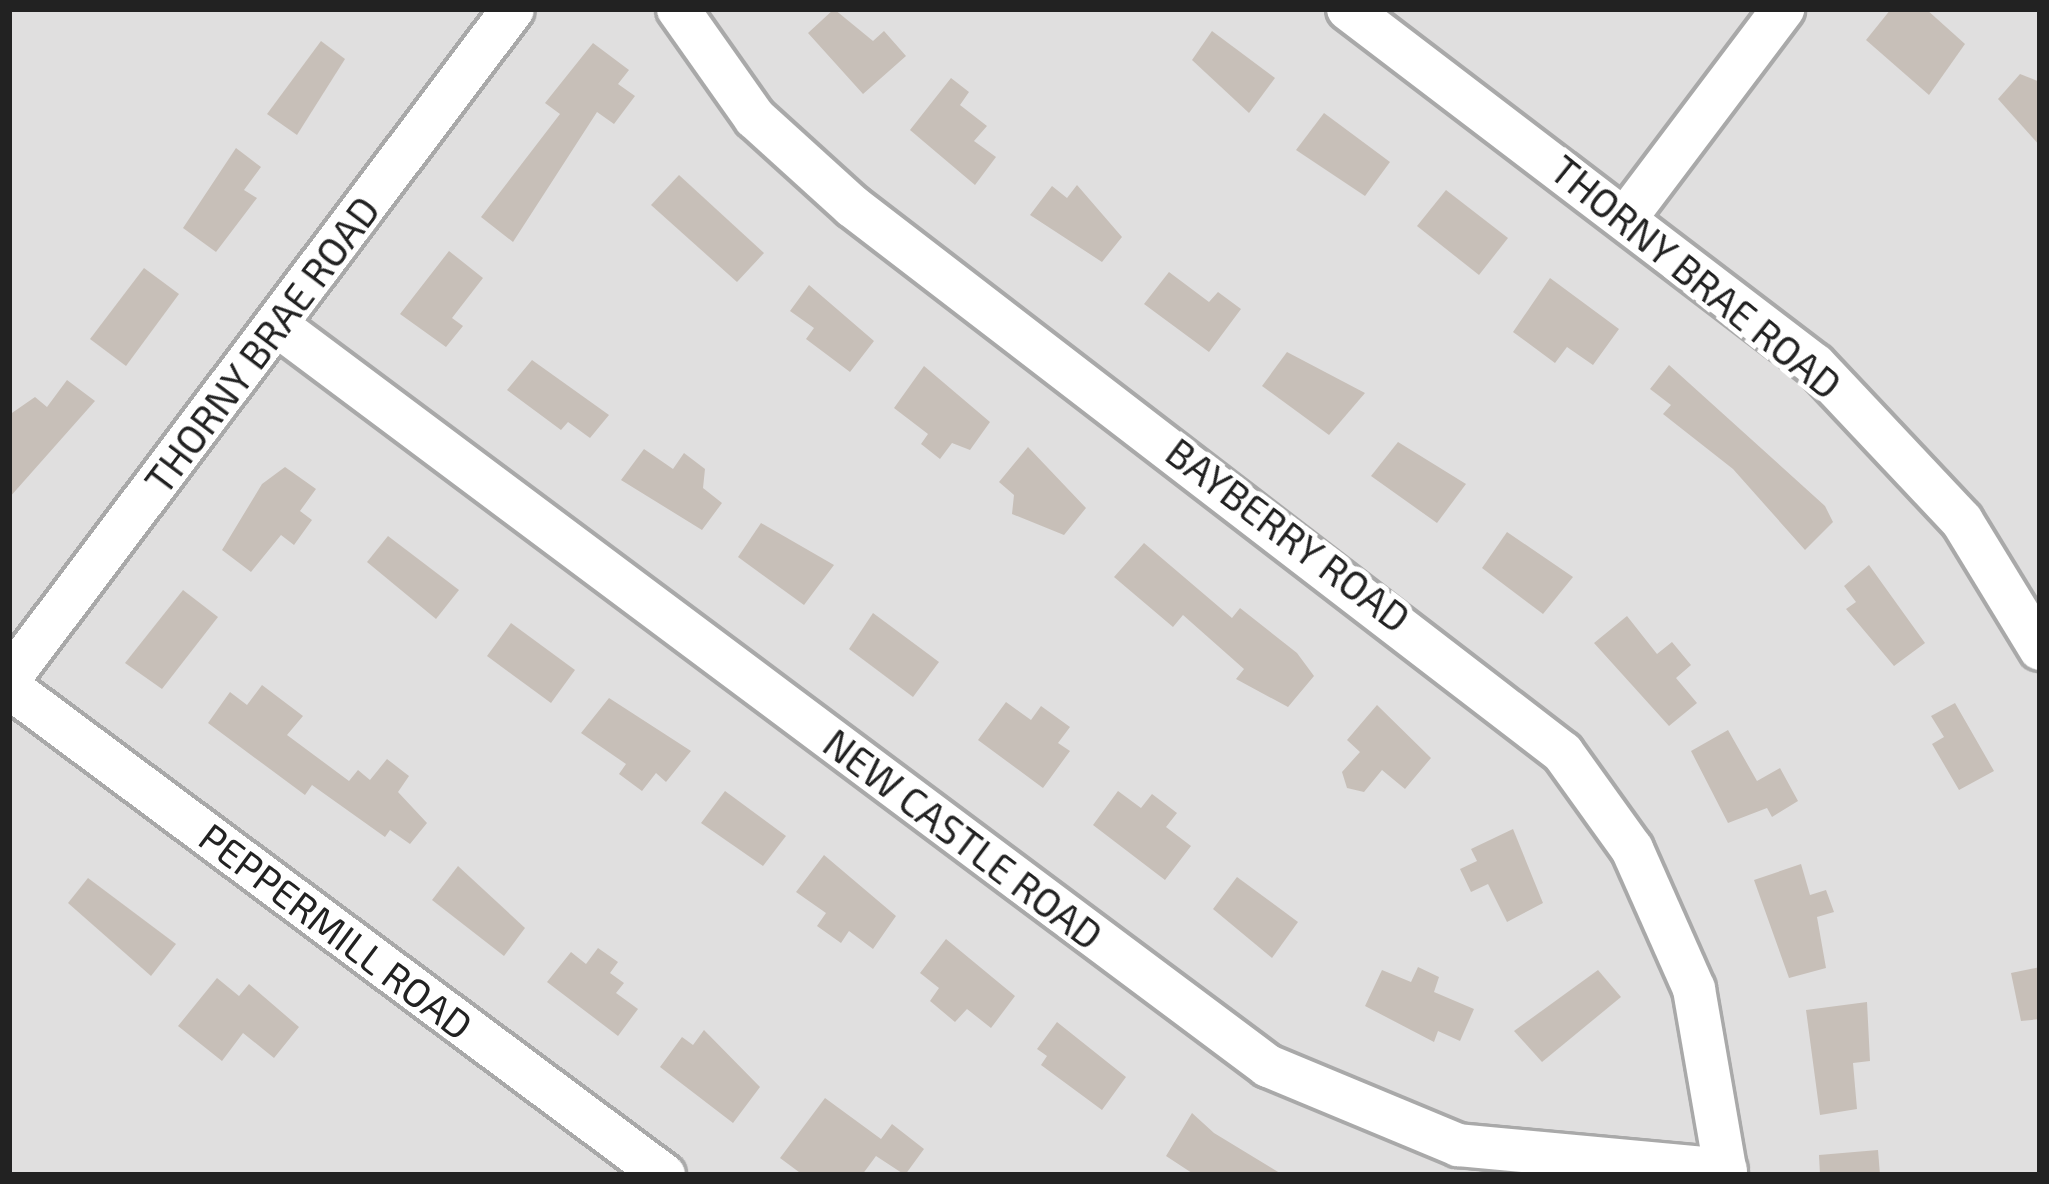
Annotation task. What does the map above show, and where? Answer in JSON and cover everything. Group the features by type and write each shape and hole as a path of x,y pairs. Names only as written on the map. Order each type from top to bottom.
{"street":[{"name":"THORNY BRAE ROAD","path":"9,683 513,9"},
{"name":"BAYBERRY ROAD","path":"678,9 755,118 852,206 1563,753 1632,849 1694,989 1726,1172"},
{"name":"THORNY BRAE ROAD","path":"1348,9 1628,215 1815,365 1962,521 2040,649"},
{"path":"1628,215 1783,9"},
{"name":"NEW CASTLE ROAD","path":"278,326 1268,1066 1458,1145 1726,1172"},
{"name":"PEPPERMILL ROAD","path":"9,683 664,1175"}],"shaded area":[{"path":"9,9 2040,9 2040,1175 9,1175"}],"building":[{"path":"834,9 873,41 884,31 906,56 863,94 808,33"},
{"path":"1891,9 1926,9 1965,44 1929,95 1866,40"},
{"path":"1212,31 1275,78 1249,113 1192,60"},
{"path":"321,41 345,59 297,135 267,114"},
{"path":"593,43 629,70 618,84 635,96 614,124 597,112 513,242 481,217 560,114 545,103"},
{"path":"2020,74 2040,82 2040,146 1998,99"},
{"path":"951,78 969,92 960,105 987,126 974,141 996,157 975,185 910,130"},
{"path":"1324,113 1390,162 1365,196 1296,150"},
{"path":"236,148 261,167 244,190 257,198 216,252 183,228"},
{"path":"679,175 764,253 737,282 651,205"},
{"path":"1077,185 1122,237 1102,262 1030,215 1052,186 1067,198"},
{"path":"1446,190 1508,238 1479,275 1417,226"},
{"path":"449,251 483,278 452,318 463,326 446,347 400,314"},
{"path":"144,268 179,294 126,366 90,339"},
{"path":"1169,272 1209,302 1218,292 1241,309 1209,352 1144,304"},
{"path":"1550,278 1619,329 1593,365 1567,347 1555,363 1513,332"},
{"path":"809,285 874,341 850,372 806,339 814,328 790,311"},
{"path":"1287,352 1365,393 1329,435 1262,386"},
{"path":"532,360 609,415 590,438 568,422 561,430 507,390"},
{"path":"1669,365 1825,506 1833,522 1805,550 1733,469 1663,414 1671,405 1650,389"},
{"path":"924,366 990,422 970,450 952,443 940,459 921,444 928,434 894,408"},
{"path":"67,380 95,401 9,498 9,415 35,397 47,407"},
{"path":"1398,442 1466,484 1437,523 1371,476"},
{"path":"1028,447 1086,508 1064,535 1012,514 1014,495 999,482"},
{"path":"644,449 673,469 684,453 705,469 703,488 722,503 702,530 621,480"},
{"path":"285,467 316,489 300,511 312,520 294,545 281,535 251,572 222,550 262,484"},
{"path":"761,523 834,565 804,605 738,557"},
{"path":"1507,532 1573,577 1543,614 1482,568"},
{"path":"388,536 459,590 436,619 367,562"},
{"path":"1144,543 1232,618 1240,608 1297,653 1314,676 1288,707 1236,679 1244,669 1183,615 1173,627 1114,577"},
{"path":"1869,565 1925,643 1894,666 1846,609 1856,602 1844,586"},
{"path":"183,590 218,617 162,689 125,663"},
{"path":"873,613 939,662 913,697 849,649"},
{"path":"1627,616 1657,654 1672,642 1691,665 1676,678 1697,703 1669,726 1594,643"},
{"path":"511,623 575,670 551,703 487,656"},
{"path":"262,685 303,716 287,735 349,781 358,770 370,780 387,759 409,776 398,792 427,823 410,844 390,830 385,837 312,785 305,795 208,723 230,692 247,705"},
{"path":"609,698 691,751 666,782 656,773 642,791 619,774 626,764 581,733"},
{"path":"1006,702 1031,720 1041,706 1070,727 1058,743 1070,751 1043,788 978,740"},
{"path":"1955,703 1994,771 1959,790 1932,744 1944,737 1931,716"},
{"path":"1377,705 1431,758 1405,789 1382,770 1364,792 1347,788 1342,772 1360,752 1347,740"},
{"path":"1728,730 1757,781 1780,768 1798,801 1772,817 1767,808 1728,823 1691,751"},
{"path":"725,791 786,836 763,866 701,823"},
{"path":"1118,791 1141,808 1152,794 1177,813 1166,827 1191,846 1165,880 1093,825"},
{"path":"1513,829 1543,903 1507,922 1488,884 1471,892 1460,869 1477,861 1471,849"},
{"path":"824,855 896,916 873,949 849,931 841,943 817,926 826,913 796,892"},
{"path":"1801,864 1810,895 1826,890 1834,912 1817,917 1826,968 1789,978 1754,880"},
{"path":"458,866 525,928 504,956 432,900"},
{"path":"1237,877 1298,922 1272,958 1213,909"},
{"path":"88,878 176,944 151,976 68,903"},
{"path":"946,939 1015,996 991,1028 967,1009 955,1022 930,1001 939,988 920,973"},
{"path":"598,948 618,962 610,973 624,983 616,993 638,1009 618,1036 547,982 571,952 586,964"},
{"path":"1418,967 1439,977 1434,992 1474,1009 1460,1041 1438,1031 1434,1042 1365,1006 1382,970 1411,982"},
{"path":"2040,967 2040,1019 2021,1021 2011,973"},
{"path":"1598,970 1621,997 1542,1062 1514,1031"},
{"path":"217,978 239,996 249,984 299,1027 274,1058 243,1033 222,1061 178,1026"},
{"path":"1867,1002 1870,1061 1853,1063 1857,1109 1820,1115 1806,1010"},
{"path":"1057,1022 1126,1077 1102,1110 1041,1065 1047,1056 1037,1049"},
{"path":"704,1030 760,1087 733,1123 660,1067 682,1037 693,1045"},
{"path":"825,1098 881,1139 892,1124 924,1149 905,1175 876,1156 862,1175 803,1175 780,1158"},
{"path":"1192,1113 1214,1133 1283,1175 1195,1175 1166,1156"},
{"path":"1878,1150 1880,1175 1820,1175 1819,1155"}]}
